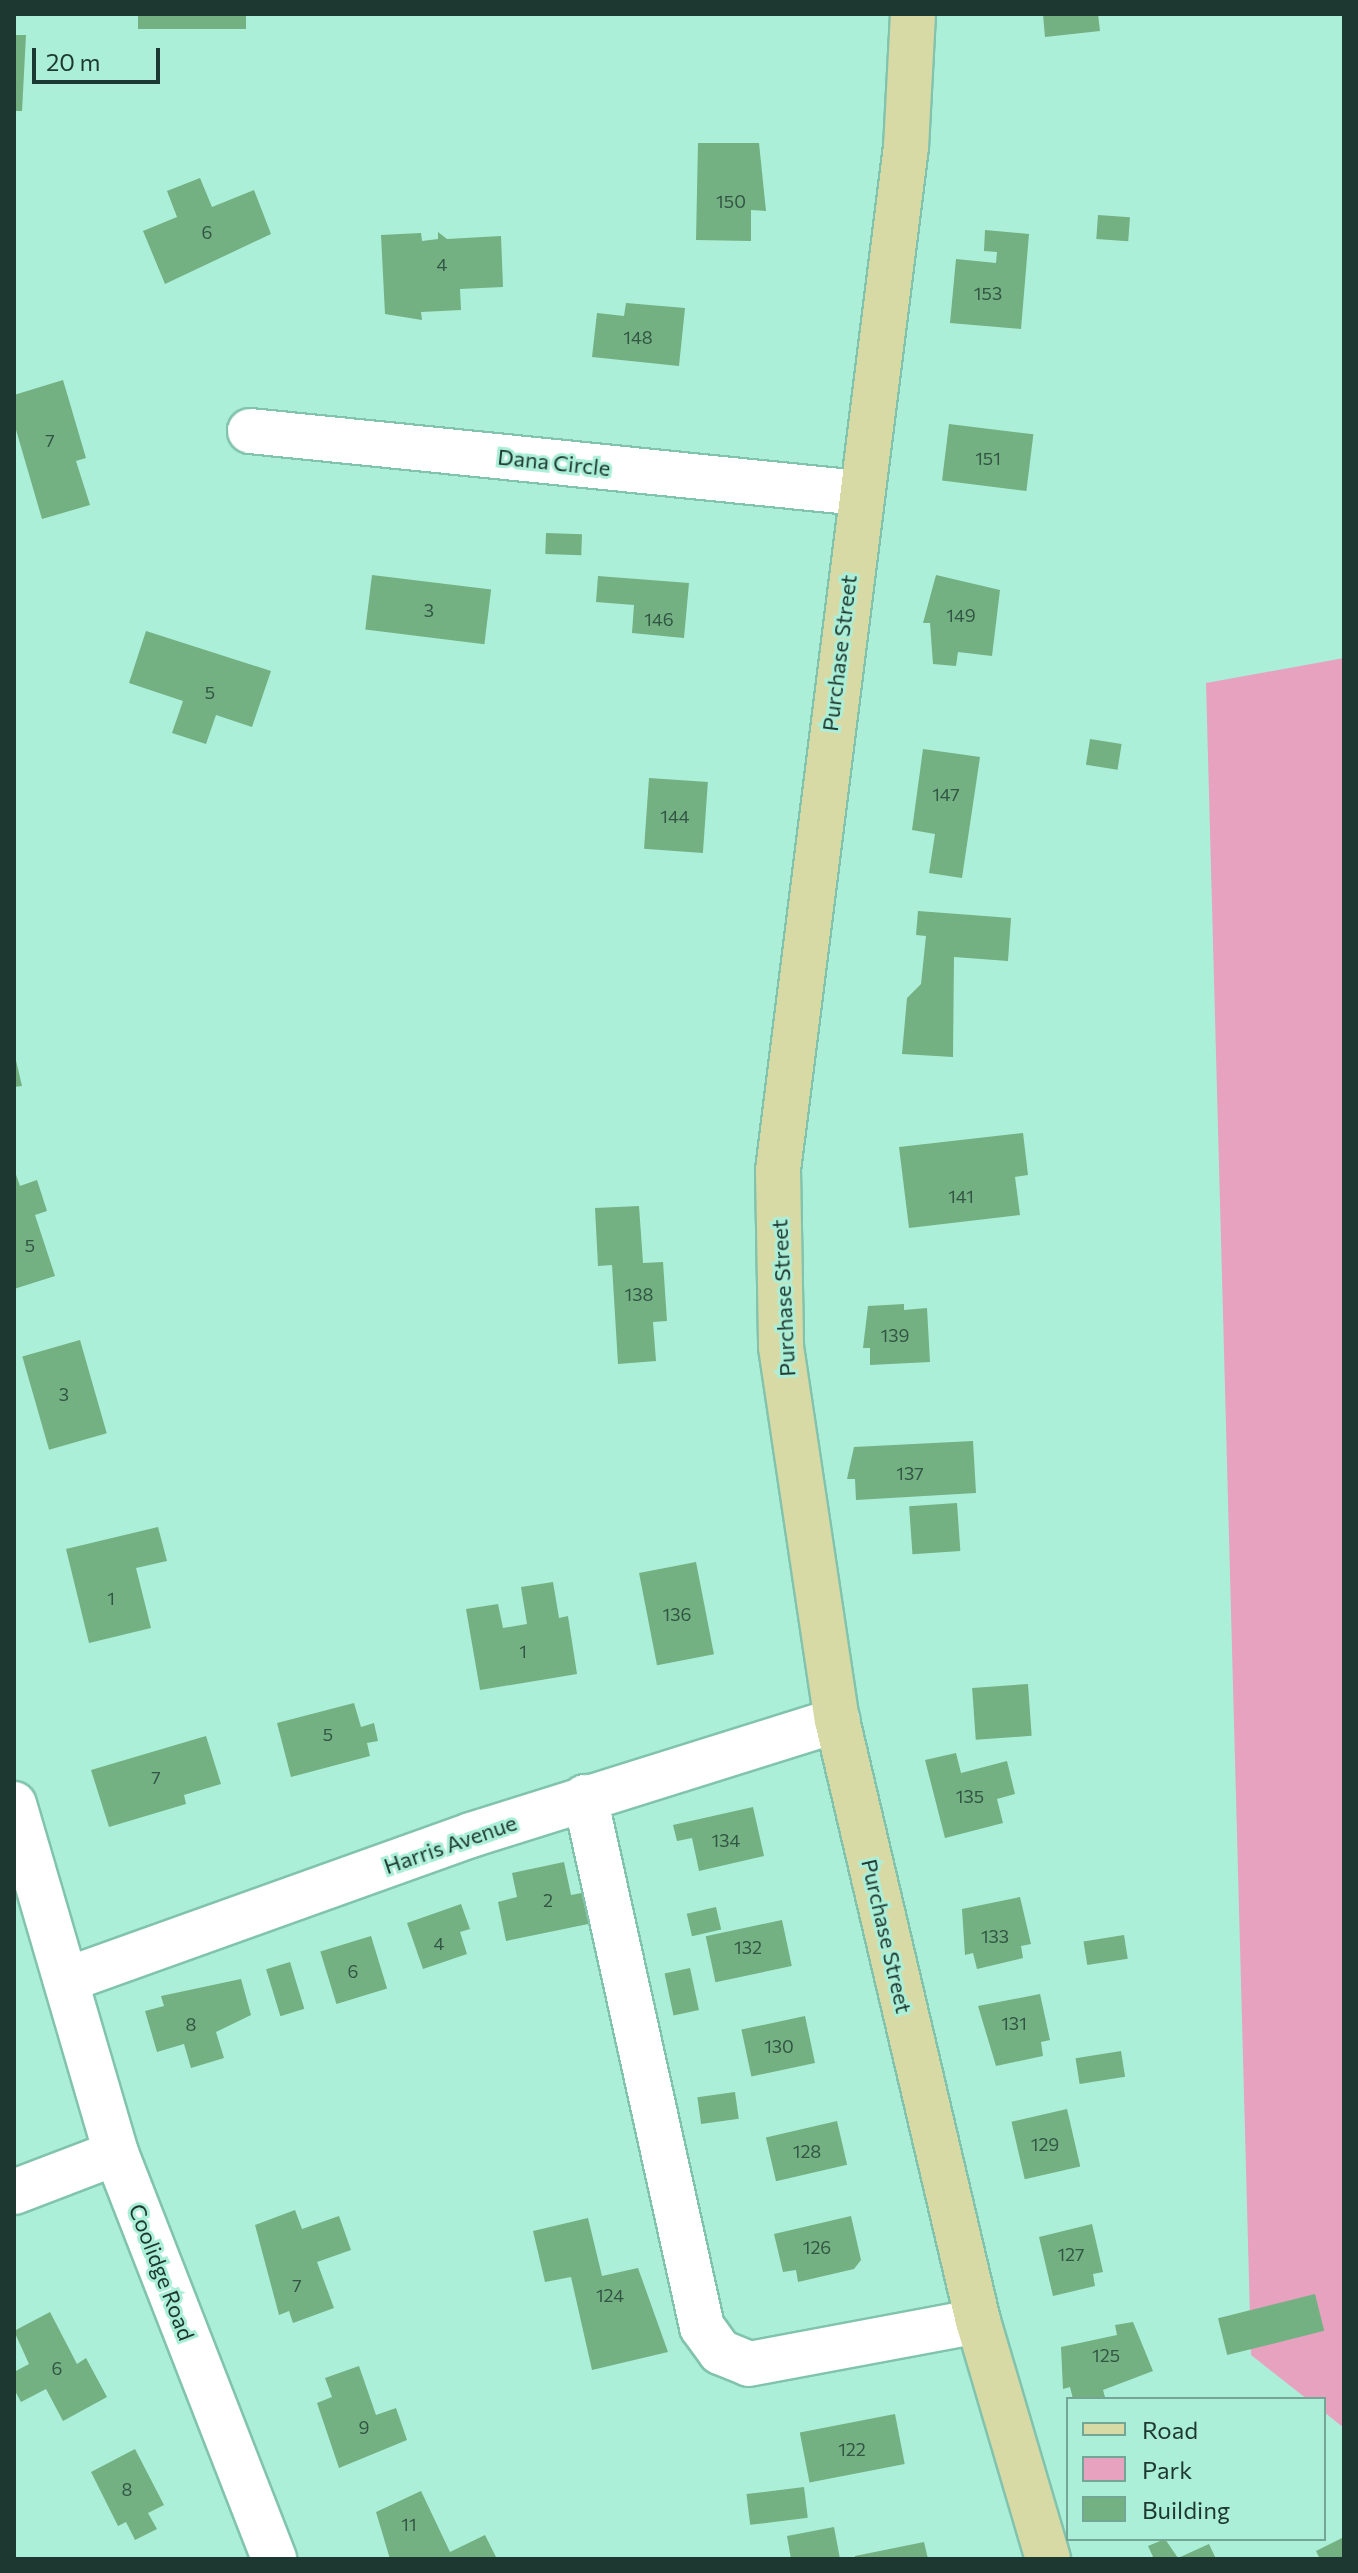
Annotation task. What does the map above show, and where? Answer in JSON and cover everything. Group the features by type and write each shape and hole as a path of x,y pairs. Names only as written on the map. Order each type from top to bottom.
{"main road":[{"name":"Purchase Street","path":"913,14 906,147 859,493 778,1170 781,1347 837,1720 978,2321 1048,2559"}],"street":[{"name":"Dana Circle","path":"250,431 859,493"},
{"name":"Harris Avenue","path":"66,1980 585,1797 837,1720"},
{"path":"585,1797 702,2327 720,2352 749,2364 978,2321"},
{"name":"Coolidge Road","path":"14,1804 116,2153 274,2559"},
{"path":"14,2192 116,2153"}],"green space":[{"path":"1344,658 1344,2428 1326,2414 1326,2397 1304,2397 1251,2355 1206,683"}],"building":[{"path":"138,14 246,14 246,29 138,29"},
{"path":"1043,14 1098,14 1100,31 1045,37"},
{"path":"14,35 26,35 22,111 14,111"},
{"path":"698,143 759,143 766,211 751,210 751,241 696,240"},
{"path":"200,178 212,207 254,190 271,234 165,284 143,231 177,217 167,191"},
{"path":"1098,215 1130,217 1128,241 1096,239"},
{"path":"985,230 1029,234 1021,329 950,323 956,259 996,263 997,252 984,251"},
{"path":"438,232 447,239 501,236 503,287 460,289 461,310 421,312 422,320 385,314 381,235 421,233 422,241 438,239"},
{"path":"626,303 685,308 679,366 592,357 597,313 624,316"},
{"path":"63,380 86,458 76,461 90,505 42,519 14,423 14,395"},
{"path":"949,424 1033,434 1026,491 942,481"},
{"path":"546,533 582,534 581,555 545,554"},
{"path":"372,575 491,590 484,644 365,630"},
{"path":"936,575 1000,590 992,656 958,652 956,666 933,664 930,623 923,623"},
{"path":"598,576 689,583 684,638 632,633 634,605 596,602"},
{"path":"146,631 271,671 252,727 216,715 206,744 172,733 183,701 129,683"},
{"path":"1090,739 1122,744 1118,770 1086,765"},
{"path":"923,749 980,757 962,878 929,873 935,834 912,830"},
{"path":"649,778 708,782 703,853 644,849"},
{"path":"918,911 1011,918 1008,961 954,957 953,1057 902,1054 907,998 921,984 926,936 916,935"},
{"path":"14,1052 22,1086 14,1087"},
{"path":"1023,1133 1028,1175 1015,1177 1020,1215 909,1228 899,1147"},
{"path":"14,1169 20,1186 37,1180 47,1211 35,1215 55,1276 14,1289"},
{"path":"639,1206 643,1263 663,1262 667,1321 653,1322 656,1361 618,1364 612,1265 598,1266 595,1208"},
{"path":"904,1304 904,1310 927,1308 930,1362 870,1365 870,1348 863,1348 868,1306"},
{"path":"80,1340 107,1433 49,1450 22,1357"},
{"path":"973,1441 976,1493 856,1500 855,1479 847,1479 854,1447"},
{"path":"957,1503 960,1551 912,1554 909,1506"},
{"path":"158,1527 167,1561 136,1568 151,1628 89,1643 66,1549"},
{"path":"696,1562 714,1654 657,1665 639,1573"},
{"path":"553,1582 559,1618 568,1616 577,1674 480,1690 466,1609 498,1604 503,1628 527,1624 521,1587"},
{"path":"1028,1684 1032,1736 976,1740 972,1688"},
{"path":"354,1703 361,1727 374,1723 378,1741 367,1743 370,1756 291,1777 277,1723"},
{"path":"206,1736 221,1784 184,1795 186,1804 109,1827 91,1770"},
{"path":"956,1753 961,1773 1007,1761 1015,1794 997,1799 1003,1823 945,1838 925,1760"},
{"path":"753,1807 764,1856 699,1871 692,1838 677,1841 673,1825"},
{"path":"564,1862 571,1895 587,1892 593,1923 506,1941 498,1902 517,1897 512,1873"},
{"path":"1020,1897 1031,1944 1021,1946 1023,1958 977,1969 973,1953 965,1955 962,1909"},
{"path":"461,1904 470,1929 460,1932 467,1954 423,1969 407,1923"},
{"path":"716,1907 721,1929 692,1936 687,1914"},
{"path":"782,1920 792,1966 715,1982 706,1936"},
{"path":"1124,1935 1128,1959 1087,1965 1084,1941"},
{"path":"371,1936 387,1989 336,2004 320,1951"},
{"path":"290,1962 304,2009 280,2016 266,1969"},
{"path":"690,1968 699,2010 674,2015 665,1973"},
{"path":"241,1979 251,2015 216,2032 224,2058 191,2068 184,2044 157,2052 145,2011 164,2006 161,1996"},
{"path":"1040,1994 1050,2040 1041,2042 1043,2056 996,2066 978,2006"},
{"path":"805,2016 815,2063 751,2076 741,2030"},
{"path":"1121,2051 1125,2077 1080,2084 1076,2058"},
{"path":"735,2092 739,2119 701,2124 697,2097"},
{"path":"1067,2109 1080,2166 1025,2179 1011,2122"},
{"path":"837,2121 847,2165 776,2181 766,2137"},
{"path":"295,2210 302,2229 339,2216 351,2250 317,2262 334,2308 293,2323 289,2311 279,2315 255,2225"},
{"path":"851,2216 861,2260 854,2269 798,2282 796,2270 783,2272 774,2234"},
{"path":"588,2218 602,2276 638,2268 668,2352 592,2370 571,2277 545,2282 533,2231"},
{"path":"1092,2224 1103,2272 1093,2274 1095,2286 1053,2296 1039,2237"},
{"path":"1315,2294 1324,2331 1227,2355 1218,2318"},
{"path":"50,2312 77,2364 86,2358 107,2397 63,2421 46,2389 21,2402 14,2389 14,2372 29,2364 14,2331"},
{"path":"1133,2322 1153,2371 1103,2390 1105,2397 1072,2397 1070,2387 1063,2389 1061,2347 1117,2335 1115,2325"},
{"path":"359,2366 376,2415 396,2408 407,2440 339,2468 317,2403 332,2397 325,2378"},
{"path":"895,2414 905,2464 810,2483 800,2433"},
{"path":"135,2449 164,2505 148,2513 157,2529 135,2540 126,2522 118,2526 91,2472"},
{"path":"804,2487 808,2518 750,2525 746,2494"},
{"path":"421,2491 450,2552 485,2535 497,2559 390,2559 376,2512"},
{"path":"834,2527 840,2559 791,2559 787,2536"},
{"path":"1344,2537 1344,2559 1320,2559 1316,2551"},
{"path":"1166,2541 1178,2558 1209,2544 1216,2559 1154,2559 1148,2546"},
{"path":"924,2542 928,2559 855,2559 855,2556"}]}
